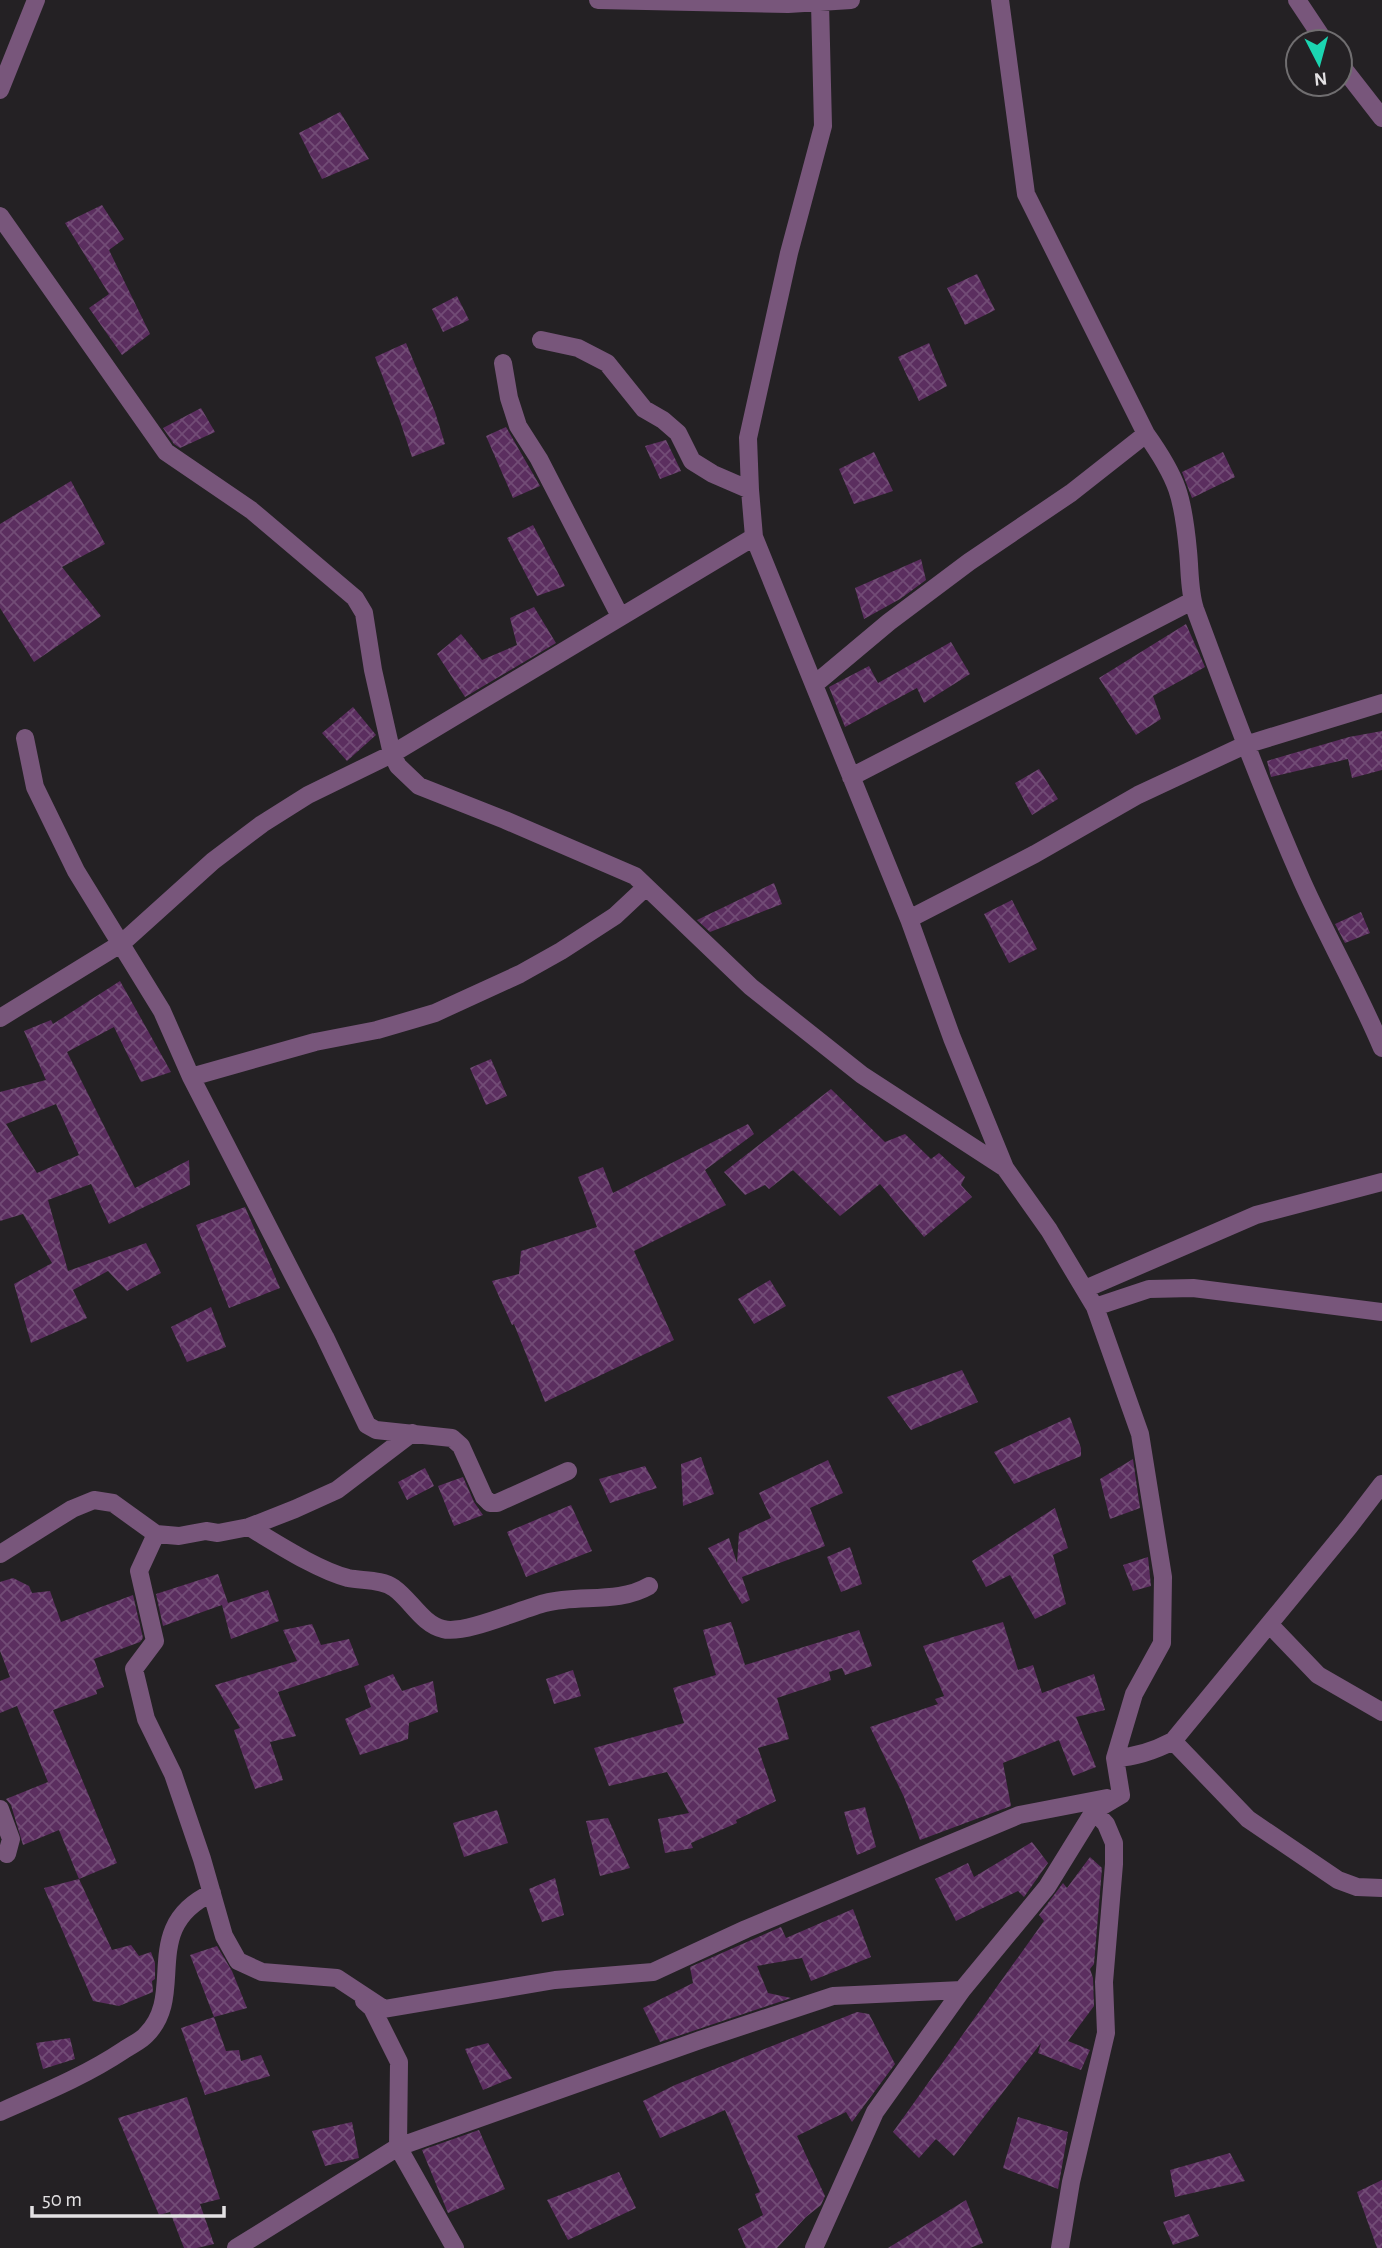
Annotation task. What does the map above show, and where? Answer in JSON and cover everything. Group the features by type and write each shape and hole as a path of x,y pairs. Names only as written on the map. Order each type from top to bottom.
{"street":[{"path":"0,90 36,0"},
{"path":"598,0 820,3 851,0"},
{"path":"1000,0 1026,194 1146,434 1168,466 1178,489 1185,524 1192,601 1245,745 1303,883 1382,1048"},
{"path":"1297,0 1316,28"},
{"path":"820,3 823,125 789,253 748,438 754,537 909,919 952,1038 1005,1168 1049,1230 1095,1307 1140,1434 1163,1577 1162,1643 1134,1694 1115,1758 1121,1795"},
{"path":"1354,82 1382,118"},
{"path":"0,216 166,452 251,510 355,598 363,613 392,754 398,766 419,786 635,876 751,987 862,1075 1005,1168"},
{"path":"541,340 578,348 607,363 645,409 678,433 692,461 713,474 750,490"},
{"path":"503,363 517,426 539,458 620,616"},
{"path":"815,684 889,622 969,562 1071,493 1146,434"},
{"path":"0,1018 122,943 213,861 262,824 308,795 392,754 754,537"},
{"path":"851,777 1192,601"},
{"path":"909,919 1035,854 1138,795 1245,745 1382,703"},
{"path":"25,738 35,787 76,871 162,1011 191,1077 319,1325 367,1425 376,1430 452,1438 461,1446 484,1497 490,1503 497,1503 568,1471"},
{"path":"191,1077 316,1042 377,1030 435,1013 520,974 561,951 615,916 646,887"},
{"path":"1085,1289 1256,1215 1382,1182"},
{"path":"1095,1307 1149,1289 1194,1288 1382,1312"},
{"path":"0,1554 72,1509 94,1500 113,1503 156,1534 178,1536 205,1531 218,1533 249,1527 337,1490 412,1433"},
{"path":"1115,1758 1131,1758 1152,1752 1173,1741 1382,1484"},
{"path":"249,1527 288,1550 347,1578 393,1587 433,1625 445,1630 485,1622 569,1597 636,1594 649,1586"},
{"path":"156,1534 139,1571 155,1641 134,1669 146,1719 173,1774 224,1936 238,1961 262,1972 337,1978 384,2009 555,1980 653,1972 746,1929 1019,1815 1121,1795"},
{"path":"1269,1625 1318,1675 1382,1712"},
{"path":"1173,1741 1248,1819 1338,1880 1357,1888 1382,1888"},
{"path":"814,2248 875,2112 962,1990 1047,1887 1094,1811 1121,1795"},
{"path":"0,1809 11,1839 7,1854"},
{"path":"1060,2248 1071,2182 1106,2033 1104,1982 1114,1843 1106,1824 1094,1811"},
{"path":"0,2112 95,2070 147,2035 160,2014 171,1933 181,1916 195,1901 212,1893"},
{"path":"337,1978 372,2008 399,2062 398,2147 455,2248"},
{"path":"236,2248 398,2147 833,1996 962,1990"}],"building":[{"path":"340,112 369,159 322,179 299,133"},
{"path":"102,205 124,239 109,250 150,334 122,355 89,308 109,294 65,223"},
{"path":"977,274 995,310 965,325 947,288"},
{"path":"457,296 469,320 443,332 432,309"},
{"path":"406,343 435,412 445,444 412,457 375,357"},
{"path":"929,343 947,386 919,401 898,357"},
{"path":"201,408 215,432 180,448 163,428"},
{"path":"506,427 540,486 513,498 486,436"},
{"path":"666,440 681,471 660,479 645,446"},
{"path":"874,452 893,491 854,504 839,469"},
{"path":"1223,452 1235,477 1192,498 1182,472"},
{"path":"71,481 105,544 62,567 101,616 34,662 0,608 0,524"},
{"path":"533,525 565,586 537,596 507,538"},
{"path":"921,559 926,580 900,599 864,619 855,588"},
{"path":"534,607 556,643 465,697 437,654 461,634 482,660 517,645 510,618"},
{"path":"1186,624 1205,667 1153,696 1161,719 1136,735 1099,678"},
{"path":"951,642 970,674 924,703 917,688 845,727 829,687 869,666 878,683"},
{"path":"353,707 376,735 347,761 322,733"},
{"path":"1382,731 1382,770 1352,778 1348,759 1271,777 1267,761 1349,737"},
{"path":"1039,769 1058,799 1032,815 1015,783"},
{"path":"774,883 782,904 710,932 697,920"},
{"path":"1012,900 1037,949 1009,963 984,914"},
{"path":"1361,912 1370,933 1345,943 1335,924"},
{"path":"120,981 171,1072 141,1082 114,1027 67,1052 135,1188 189,1160 190,1185 109,1224 91,1184 48,1200 68,1271 146,1243 161,1273 127,1291 108,1271 73,1290 87,1318 31,1343 14,1284 52,1263 23,1214 0,1221 0,1092 46,1080 24,1031 51,1020 53,1024","holes":["56,1104 79,1155 37,1173 6,1124"]},
{"path":"491,1059 507,1096 486,1105 470,1068"},
{"path":"831,1089 885,1142 905,1134 931,1159 939,1153 965,1177 961,1185 972,1197 924,1237 880,1184 840,1216 793,1170 769,1189 765,1185 745,1195 724,1172"},
{"path":"748,1124 754,1134 705,1170 726,1205 634,1251 674,1340 545,1402 514,1324 512,1325 492,1281 519,1274 521,1251 597,1227 578,1177 603,1167 613,1193"},
{"path":"245,1207 280,1288 229,1308 196,1225"},
{"path":"770,1280 786,1306 754,1324 738,1299"},
{"path":"211,1307 226,1347 187,1362 171,1327"},
{"path":"962,1370 978,1402 911,1430 887,1397"},
{"path":"1070,1417 1081,1448 1081,1456 1014,1484 994,1452"},
{"path":"701,1457 714,1494 683,1506 681,1464"},
{"path":"1133,1459 1140,1508 1110,1519 1100,1479"},
{"path":"828,1460 843,1493 810,1508 825,1546 742,1577 750,1600 742,1604 708,1548 729,1538 737,1563 739,1533 771,1518 759,1493"},
{"path":"645,1466 657,1488 610,1503 599,1479"},
{"path":"425,1468 434,1486 407,1500 398,1482"},
{"path":"463,1477 483,1515 454,1526 438,1486"},
{"path":"571,1505 592,1551 526,1577 507,1532"},
{"path":"1055,1508 1068,1548 1053,1555 1066,1604 1035,1619 1010,1575 986,1587 972,1561"},
{"path":"850,1547 862,1584 841,1592 827,1557"},
{"path":"1148,1557 1151,1586 1133,1591 1123,1565"},
{"path":"218,1574 228,1603 268,1590 279,1621 231,1639 222,1605 163,1626 156,1594"},
{"path":"13,1578 29,1586 32,1593 50,1591 61,1622 133,1595 143,1638 140,1642 94,1659 104,1687 96,1690 97,1694 53,1710 117,1863 79,1879 59,1830 23,1845 11,1805 6,1799 48,1782 17,1706 0,1713 0,1681 10,1677 0,1651 0,1582"},
{"path":"731,1622 745,1665 859,1630 872,1666 845,1675 842,1668 829,1672 831,1680 777,1698 789,1739 758,1748 776,1801 736,1820 737,1823 691,1843 693,1848 665,1853 658,1819 689,1813 667,1772 609,1786 594,1748 684,1723 673,1688 716,1675 703,1630"},
{"path":"1003,1622 1018,1670 1033,1665 1042,1693 1094,1674 1105,1710 1076,1717 1096,1767 1073,1776 1059,1740 1003,1763 1011,1806 920,1840 904,1797 870,1727 938,1704 935,1699 944,1696 923,1646"},
{"path":"312,1624 321,1645 349,1639 359,1665 278,1692 296,1736 270,1742 283,1780 255,1789 234,1730 240,1728 215,1685 297,1661 283,1630"},
{"path":"573,1670 581,1696 554,1704 546,1679"},
{"path":"393,1674 402,1691 433,1681 438,1712 409,1723 408,1739 360,1755 345,1719 371,1707 364,1686"},
{"path":"865,1807 876,1847 857,1855 844,1812"},
{"path":"497,1810 508,1843 464,1857 453,1823"},
{"path":"608,1818 630,1868 600,1876 586,1821"},
{"path":"1032,1842 1048,1863 1024,1897 1018,1891 956,1921 935,1879 968,1863 974,1877"},
{"path":"1090,1857 1102,1868 1094,1964 1090,1969 1094,2006 1068,2041 1090,2050 1081,2070 1038,2053 1041,2043 954,2156 936,2139 919,2158 893,2132 1044,1921 1039,1915 1063,1883 1067,1888"},
{"path":"555,1878 564,1915 542,1922 529,1889"},
{"path":"79,1879 112,1950 131,1945 139,1956 151,1952 155,1963 153,1992 119,2006 93,2001 44,1888"},
{"path":"853,1909 871,1957 811,1981 802,1958 757,1966 768,1993 791,1998 660,2042 643,2008 693,1983 690,1967 781,1927 786,1938"},
{"path":"217,1946 232,1971 247,2008 214,2017 190,1955"},
{"path":"857,2012 869,2014 895,2064 852,2122 846,2112 797,2136 825,2196 821,2205 777,2248 746,2248 738,2229 763,2215 755,2194 760,2192 725,2110 660,2138 643,2101 675,2085"},
{"path":"214,2017 226,2051 239,2050 241,2061 261,2055 270,2076 205,2095 181,2028"},
{"path":"70,2038 75,2059 43,2069 36,2043"},
{"path":"488,2043 512,2078 483,2090 465,2049"},
{"path":"187,2097 220,2199 200,2204 214,2244 197,2248 184,2248 170,2212 159,2215 118,2118"},
{"path":"1018,2117 1068,2132 1058,2189 1003,2168"},
{"path":"352,2122 359,2158 325,2166 312,2131"},
{"path":"479,2130 505,2189 448,2213 422,2150"},
{"path":"1230,2153 1245,2181 1175,2197 1170,2170"},
{"path":"619,2172 636,2208 568,2240 547,2200"},
{"path":"1382,2180 1382,2248 1377,2248 1357,2192"},
{"path":"966,2200 983,2243 970,2248 888,2248"},
{"path":"1189,2214 1199,2236 1173,2245 1163,2222"}]}
